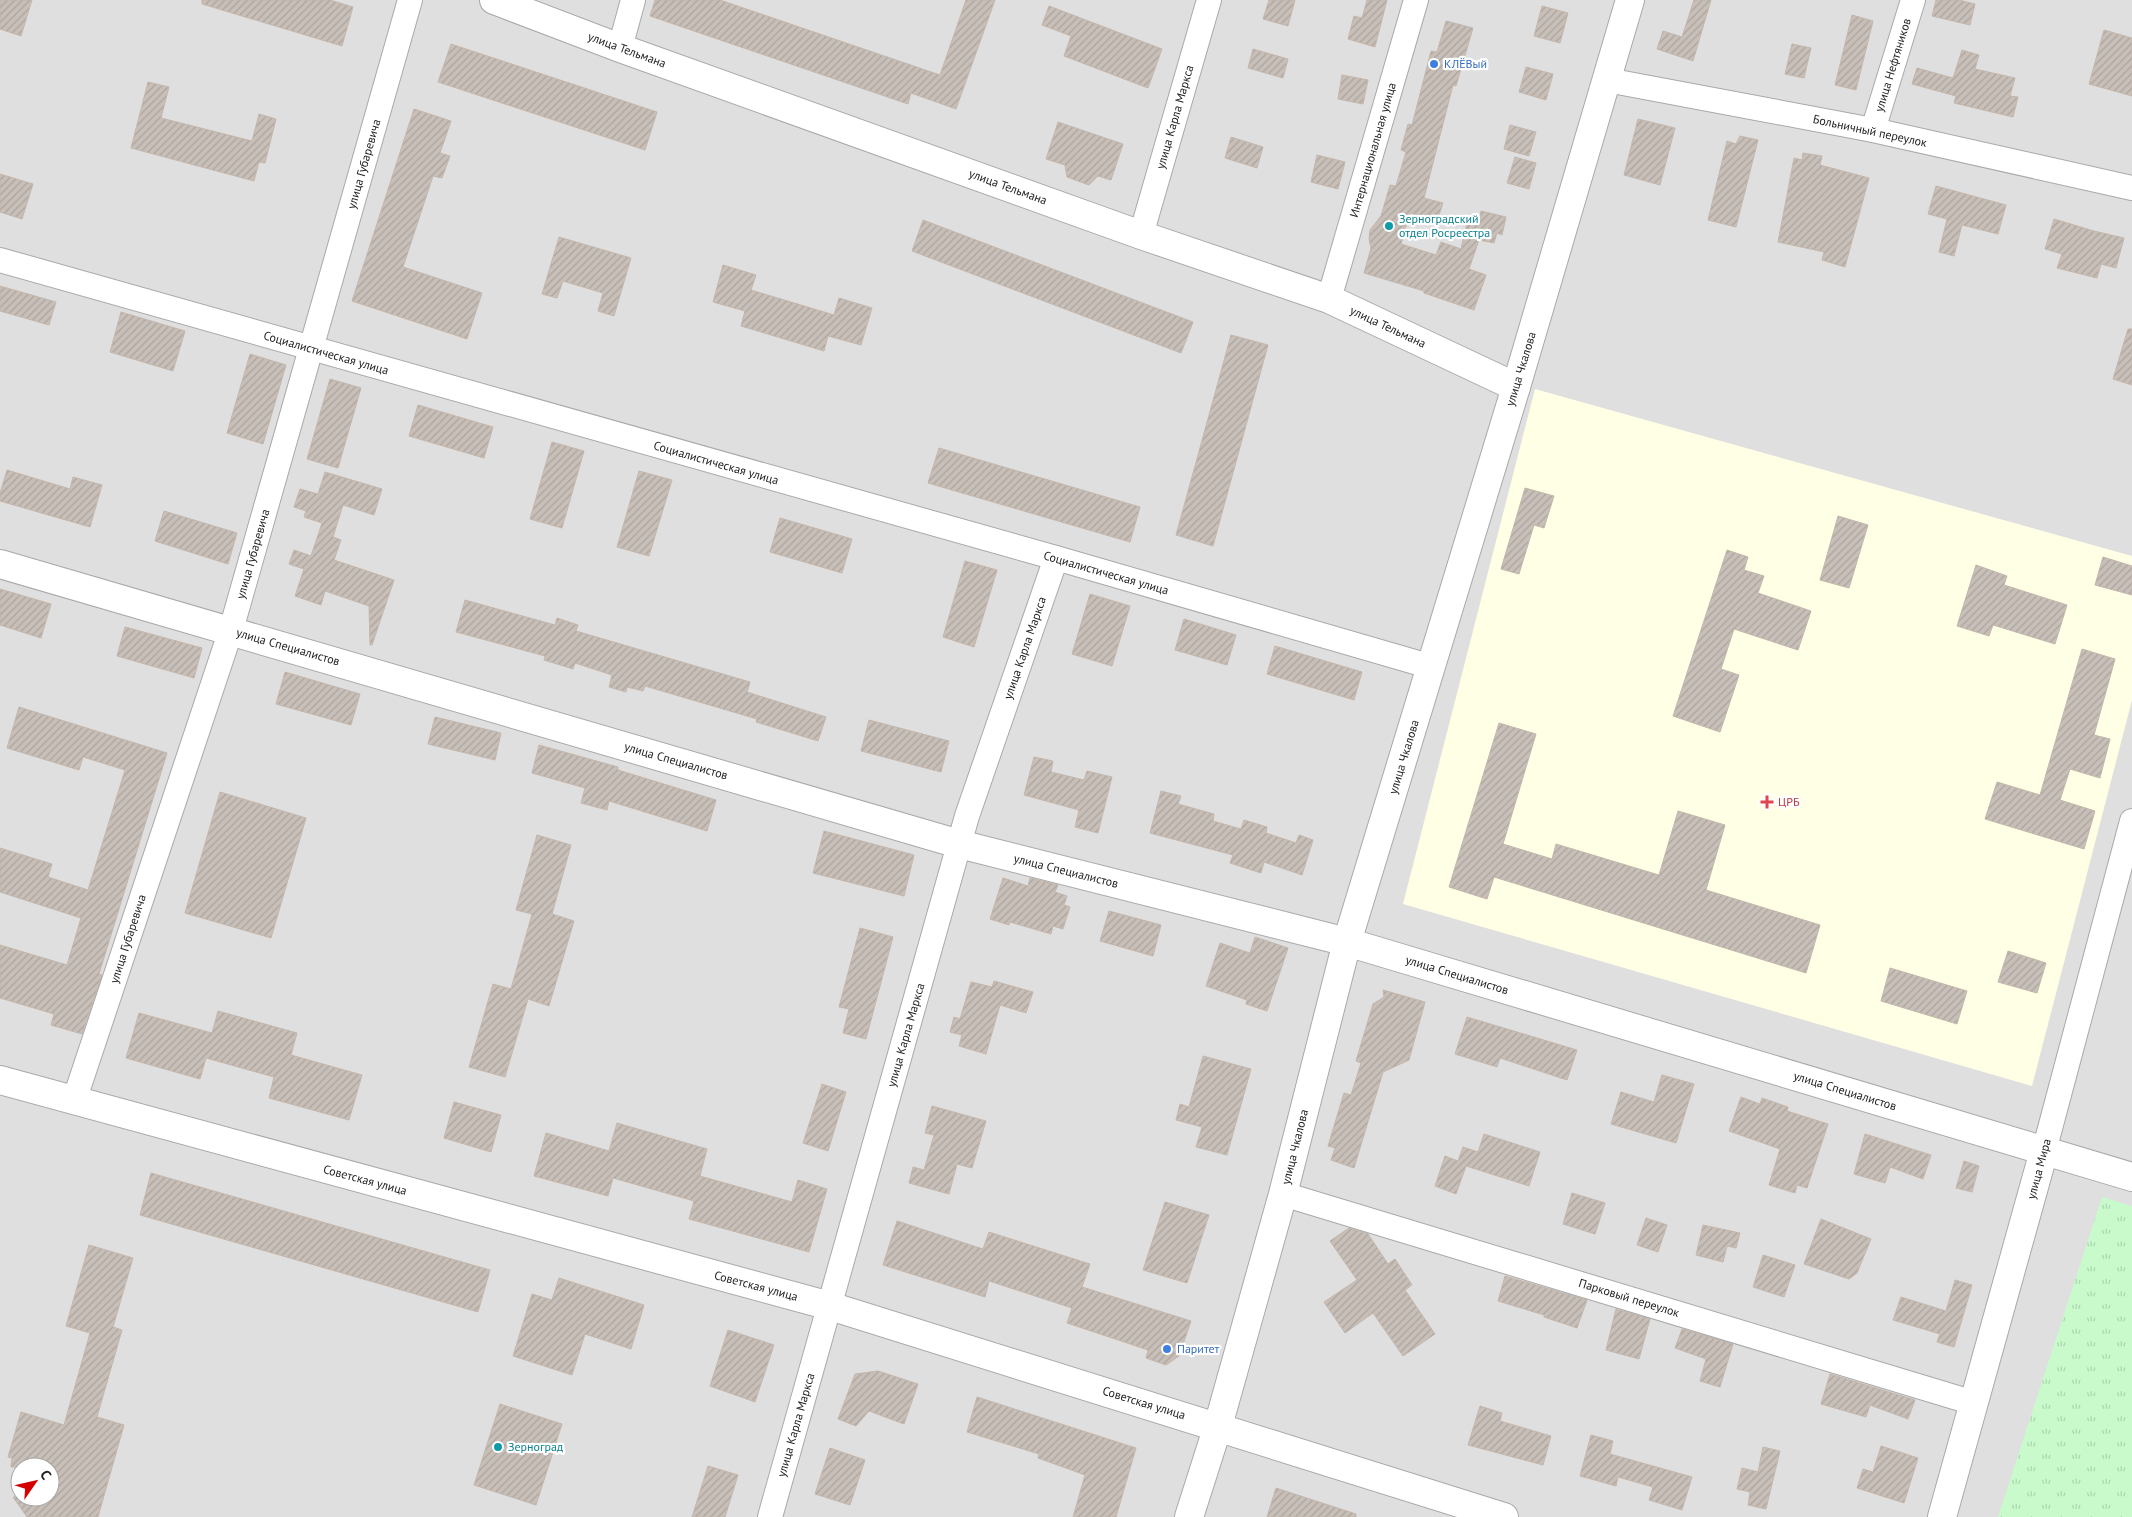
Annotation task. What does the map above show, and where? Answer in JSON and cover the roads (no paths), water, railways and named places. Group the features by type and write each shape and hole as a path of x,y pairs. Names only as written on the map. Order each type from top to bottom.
{"street":[{"name":"улица Губаревича","path":"74,1101 231,630 410,0"},
{"name":"улица Тельмана","path":"494,0 620,48 1141,235 1329,299 1516,386"},
{"path":"620,48 633,0"},
{"name":"улица Карла Маркса","path":"1141,235 1210,0"},
{"name":"Интернациональная улица","path":"1329,299 1416,0"},
{"name":"улица Чкалова","path":"1189,1517 1218,1426 1283,1194 1347,942 1432,667 1630,0"},
{"name":"улица Нефтяников","path":"1873,130 1913,0"},
{"name":"Больничный переулок","path":"1607,80 1873,130 2132,188"},
{"name":"Социалистическая улица","path":"0,260 1056,558 1432,667"},
{"name":"улица Карла Маркса","path":"770,1517 959,844 973,798 1056,558"},
{"name":"улица Специалистов","path":"0,564 959,844 1347,942 2132,1177"},
{"name":"улица Мира","path":"1942,1517 2044,1151 2132,821"},
{"name":"Советская улица","path":"0,1080 830,1306 1504,1517"},
{"name":"Парковый переулок","path":"1283,1194 1974,1403"}],"place":[{"name":"КЛЁВый","path":"1434,64"},
{"name":"Зерноградский отдел Росреестра","path":"1389,226"},
{"name":"ЦРБ","path":"1767,802"},
{"name":"Паритет","path":"1167,1349"},
{"name":"Зерноград","path":"498,1447"}]}
